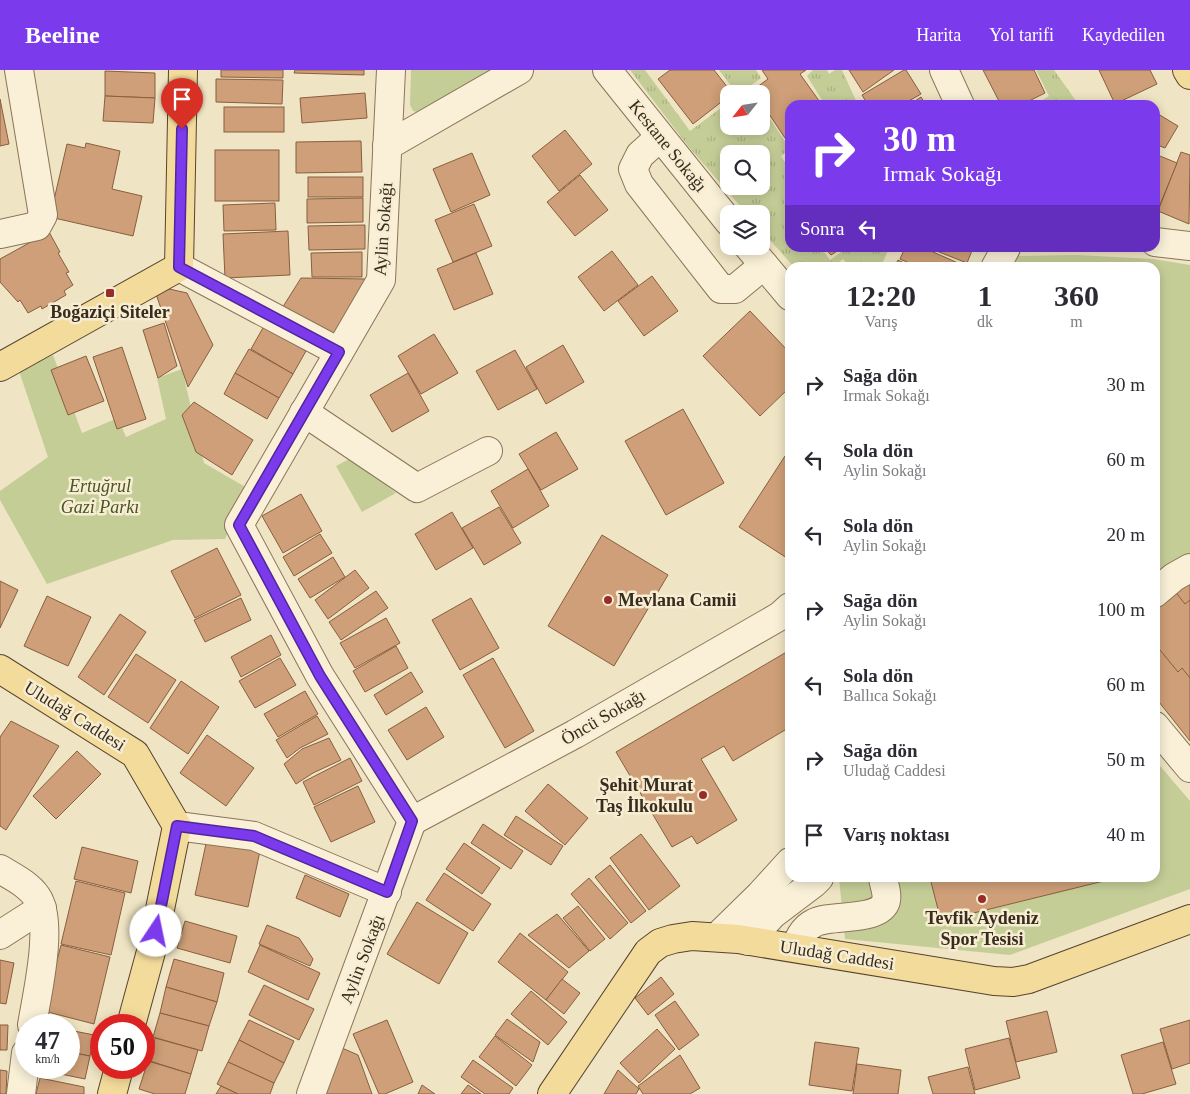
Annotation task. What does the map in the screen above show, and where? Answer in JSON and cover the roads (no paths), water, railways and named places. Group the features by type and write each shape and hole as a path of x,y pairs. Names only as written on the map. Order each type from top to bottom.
{"main road":[{"path":"0,367 179,267 183,70"},
{"path":"1187,70 1190,75"},
{"name":"Uludağ Caddesi","path":"0,669 135,754 177,826"},
{"path":"134,1014 152,948 177,826"},
{"name":"Uludağ Caddesi","path":"552,1094 648,952 660,943 672,939 692,936 748,940 994,981 1013,982 1029,979 1190,919"},
{"path":"112,1094 116,1079"}],"street":[{"path":"0,234 37,226 43,215 19,70"},
{"name":"Aylin Sokağı","path":"311,1094 412,821 320,676 239,525 381,280 391,70"},
{"path":"387,146 519,70"},
{"name":"Kestane Sokağı","path":"607,70 720,211"},
{"path":"944,70 958,100"},
{"path":"660,137 640,155 636,162 633,169 638,184 721,290 735,289 756,256 785,290"},
{"path":"1160,243 1190,246"},
{"path":"179,267 339,352"},
{"path":"304,412 417,488 488,450"},
{"path":"1160,589 1174,577 1190,568"},
{"name":"Öncü Sokağı","path":"412,821 575,734 785,612"},
{"path":"1160,732 1190,768"},
{"path":"177,826 254,836 387,892"},
{"path":"717,937 785,868"},
{"path":"0,869 26,885 36,896 42,908 44,935 34,1014"},
{"path":"748,940 773,914 815,882"},
{"path":"796,948 800,935 814,922 874,913 884,906 887,898 884,882"},
{"path":"0,934 42,908"},
{"path":"21,1094 23,1079"}],"place":[{"name":"Boğaziçi Siteler","path":"110,293"},
{"name":"Mevlana Camii","path":"608,600"},
{"name":"Şehit Murat Taş İlkokulu","path":"703,795"},
{"name":"Tevfik Aydeniz Spor Tesisi","path":"982,899"}],"park label":[{"name":"Ertuğrul Gazi Parkı","path":"100,496"}]}
